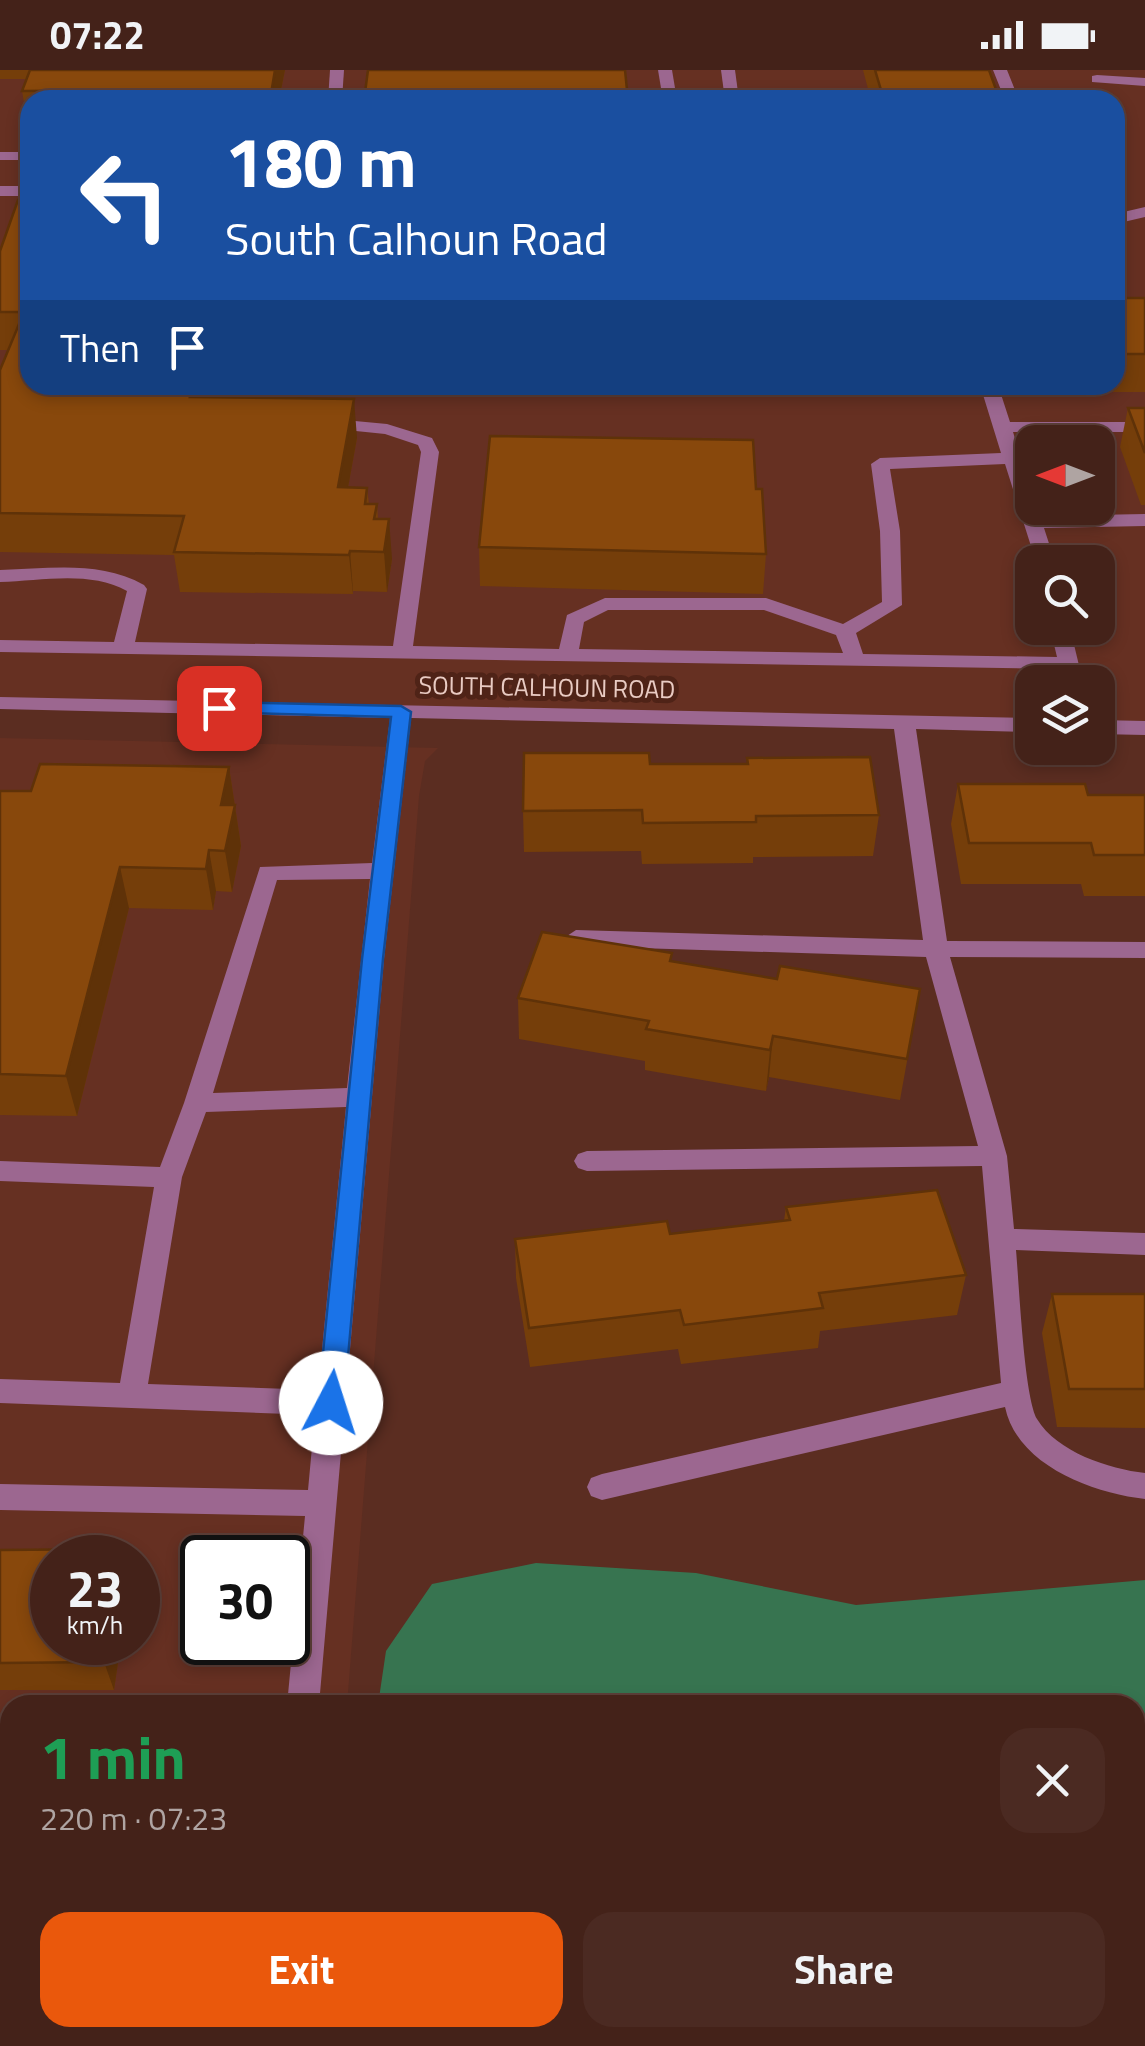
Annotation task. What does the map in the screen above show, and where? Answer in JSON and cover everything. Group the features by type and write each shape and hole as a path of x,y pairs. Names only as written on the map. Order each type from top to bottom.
{"street":[{"path":"1096,75 1145,82"},
{"path":"992,395 1015,468"},
{"path":"309,422 387,429 426,442 430,452 402,653"},
{"path":"1002,427 1015,429"},
{"path":"1115,430 1145,427"},
{"path":"568,656 574,619 605,604 766,604 845,630 892,605 890,531 880,464 1012,458"},
{"path":"1115,516 1145,520"},
{"path":"0,576 79,575 127,581 137,588 122,648"},
{"path":"845,630 856,662"},
{"path":"0,646 856,662 1015,669"},
{"name":"SOUTH CALHOUN ROAD","path":"0,703 1015,726"},
{"path":"304,1695 401,712"},
{"path":"904,723 939,966 994,1156 1016,1392 1023,1423 1048,1450 1067,1462 1128,1484 1145,1486"},
{"path":"1115,727 1145,728"},
{"path":"132,1396 169,1177 268,872 383,871"},
{"path":"576,938 938,949 1145,950"},
{"path":"196,1103 360,1097"},
{"path":"587,1161 994,1156"},
{"path":"0,1171 169,1177"},
{"path":"1003,1239 1145,1244"},
{"path":"0,1391 331,1403"},
{"path":"602,1487 1016,1392"},
{"path":"0,1498 322,1503"}],"shaded area":[{"path":"0,70 1145,70 1145,728 1115,727 1115,665 1015,665 1015,725 0,703"},
{"path":"0,738 438,748 425,761 419,796 348,1695 0,1695"}],"green space":[{"path":"536,1563 696,1573 856,1605 1145,1580 1145,1695 379,1695 386,1651 432,1584"}],"building":[{"path":"30,70 275,70 272,90 22,90"},
{"path":"368,70 625,70 627,90 365,90"},
{"path":"875,70 989,70 996,90 881,90"},
{"path":"18,200 20,312 0,312 0,251"},
{"path":"1125,298 1145,298 1145,354 1125,354"},
{"path":"20,322 20,395 354,399 338,487 367,488 365,504 377,504 374,519 389,519 384,552 174,552 184,516 0,513 0,370"},
{"path":"1128,408 1145,408 1145,453"},
{"path":"490,436 753,440 756,489 762,489 766,554 479,547"},
{"path":"524,753 649,753 650,764 748,764 747,758 870,757 879,815 756,816 756,822 643,823 642,810 523,811"},
{"path":"40,764 229,767 221,805 235,805 225,851 209,850 206,869 120,867 66,1076 0,1074 0,791 31,791"},
{"path":"958,784 1085,784 1088,795 1145,795 1145,855 1094,855 1091,843 969,843"},
{"path":"542,932 672,953 670,961 777,979 780,966 920,989 907,1059 773,1036 770,1050 646,1029 649,1021 518,998"},
{"path":"937,1190 966,1275 819,1293 823,1308 684,1325 680,1310 529,1328 515,1239 667,1221 670,1234 790,1220 786,1207"},
{"path":"1052,1294 1145,1294 1145,1389 1069,1389"},
{"path":"0,1550 30,1550 30,1663 0,1663"}],"route":[{"path":"219,708 401,712 372,959 331,1403"}]}
